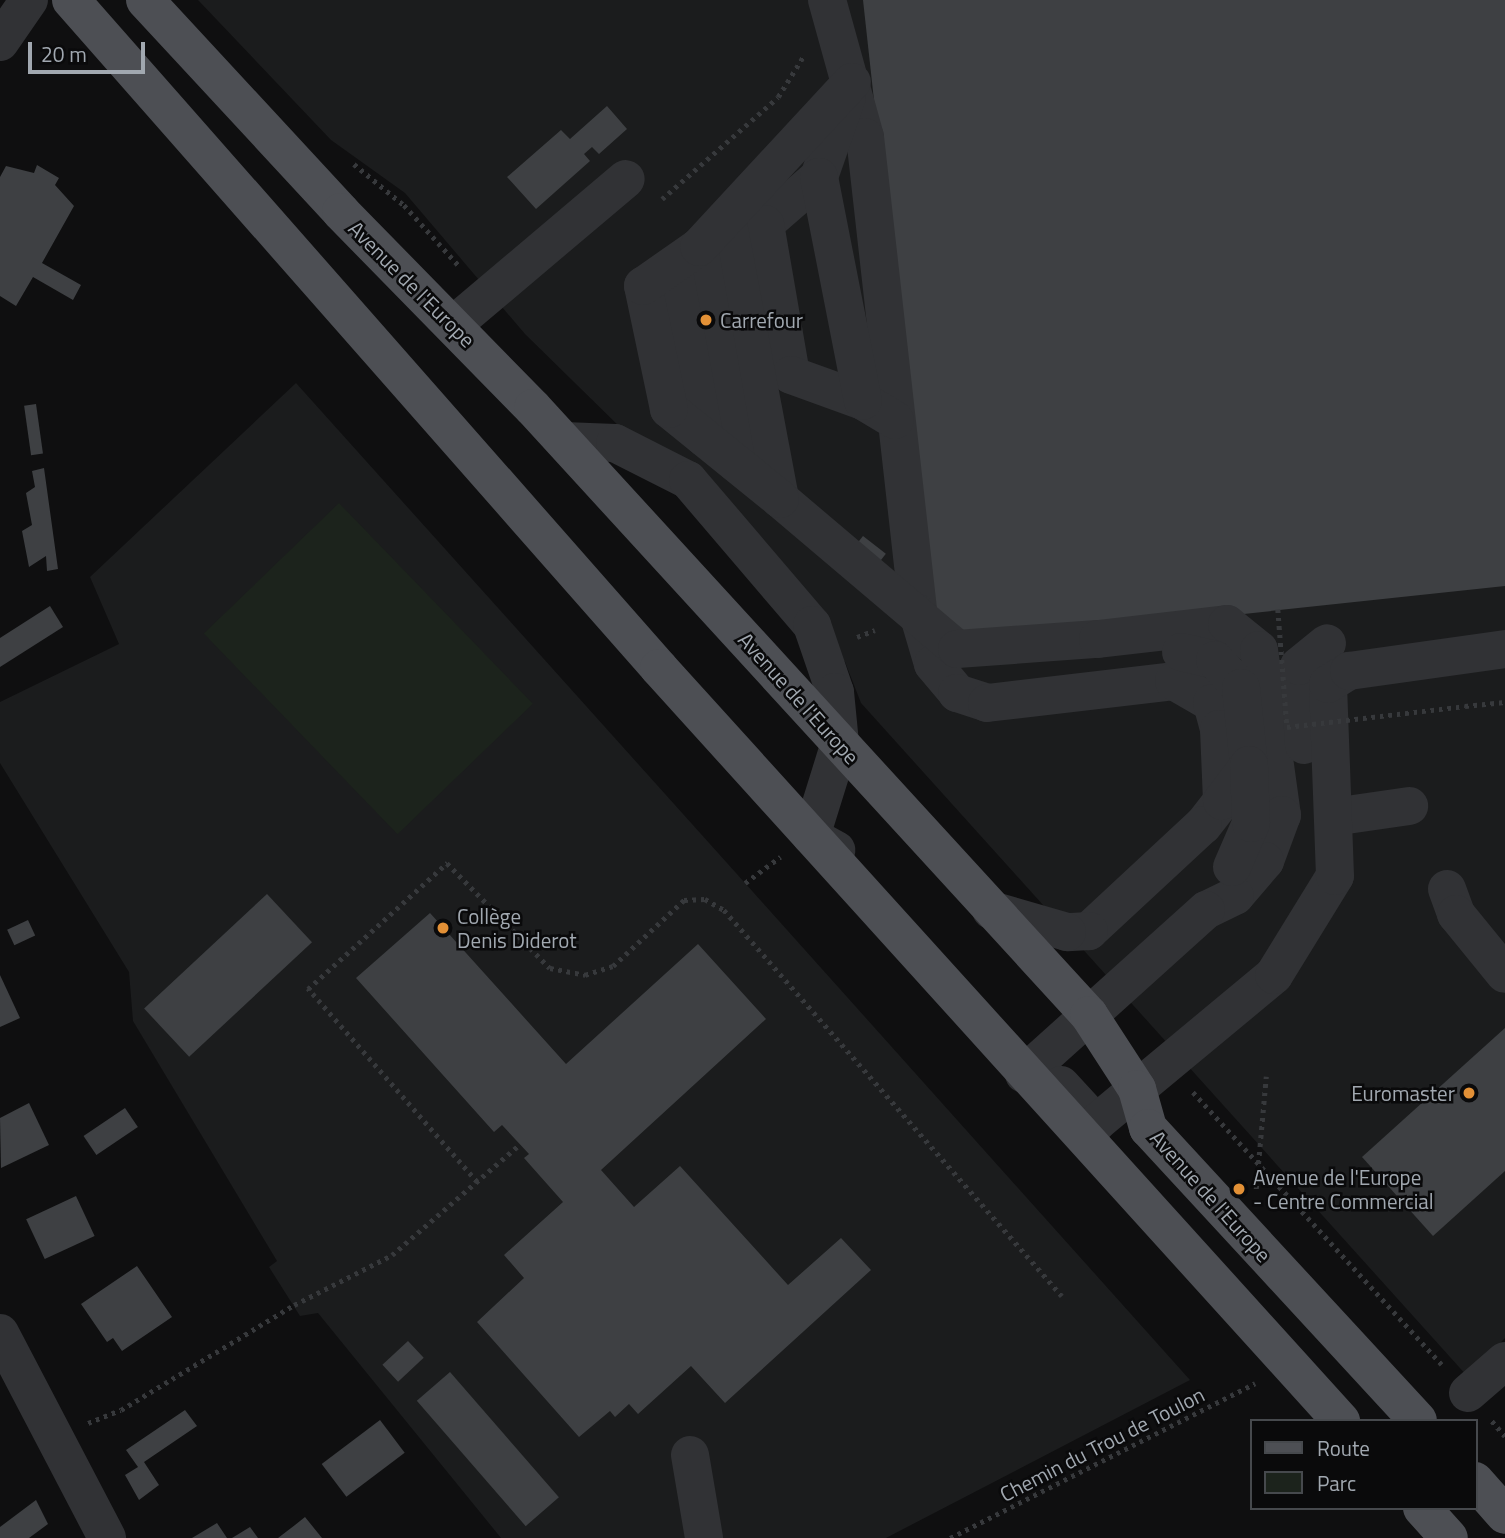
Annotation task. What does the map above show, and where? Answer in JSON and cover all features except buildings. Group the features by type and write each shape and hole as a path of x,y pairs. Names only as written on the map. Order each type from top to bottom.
{"main road":[{"path":"71,0 799,844 1032,1067 1339,1419"},
{"name":"Avenue de l'Europe","path":"145,0 341,212 564,441 1089,1015 1137,1090 1148,1128 1416,1419"},
{"path":"1477,1483 1505,1515"},
{"path":"1424,1510 1449,1538"}],"street":[{"path":"0,42 29,0"},
{"path":"828,7 852,82 865,137 864,404"},
{"path":"852,82 807,188 765,224 791,375 864,404"},
{"path":"686,257 727,218 852,82"},
{"path":"458,330 626,178"},
{"path":"807,188 864,404 910,607 933,664 957,694 986,703 1174,681 1212,703 1219,729 1222,801"},
{"path":"727,218 780,499"},
{"path":"686,257 705,438 957,649 1098,639 1227,624 1259,650 1282,815 1265,861 1234,896 1206,910 1032,1067 1096,1123 1275,975 1335,876 1328,684 1349,671 1505,649"},
{"path":"686,257 737,464"},
{"path":"564,441 615,443 688,480 811,625 835,692 840,743 799,844"},
{"path":"1315,912 1299,666 1327,643"},
{"path":"1181,652 1216,660 1241,688 1249,765 1251,823 1242,850 1206,910"},
{"path":"991,910 1067,932 1089,932 1203,825 1249,765"},
{"path":"1333,817 1409,806"},
{"path":"1447,889 1456,914 1505,974"},
{"path":"0,1333 107,1538"},
{"path":"1468,1393 1505,1361"},
{"path":"690,1455 704,1538"}],"path":[{"path":"652,207 778,97 828,7"},
{"path":"820,651 877,630 910,607"},
{"path":"1278,610 1287,727 1505,702"},
{"path":"746,883 799,844"},
{"path":"477,1182 308,989 447,863 550,968 585,975 613,966 684,900 705,899 724,909 1062,1296"},
{"path":"1224,1213 1257,1188 1266,1076"},
{"path":"54,1436 121,1410 294,1306 392,1255 520,1144"},
{"name":"Chemin du Trou de Toulon","path":"950,1538 1262,1379"}],"shaded area":[{"path":"198,0 1505,0 1505,1338 1468,1377 861,703 845,662 627,434 525,334 405,193 331,140"},
{"name":"Collège Denis Diderot","path":"296,383 1190,1380 886,1538 501,1538 318,1313 300,1316 269,1267 277,1261 133,1021 129,972 0,763 0,702 119,644 90,577"}],"green space":[{"path":"339,503 533,704 398,834 204,634"}],"place":[{"name":"Carrefour","path":"706,320"},
{"name":"Collège Denis Diderot","path":"443,928"},
{"name":"Euromaster","path":"1469,1093"},
{"name":"Avenue de l'Europe - Centre Commercial","path":"1239,1189"}]}
